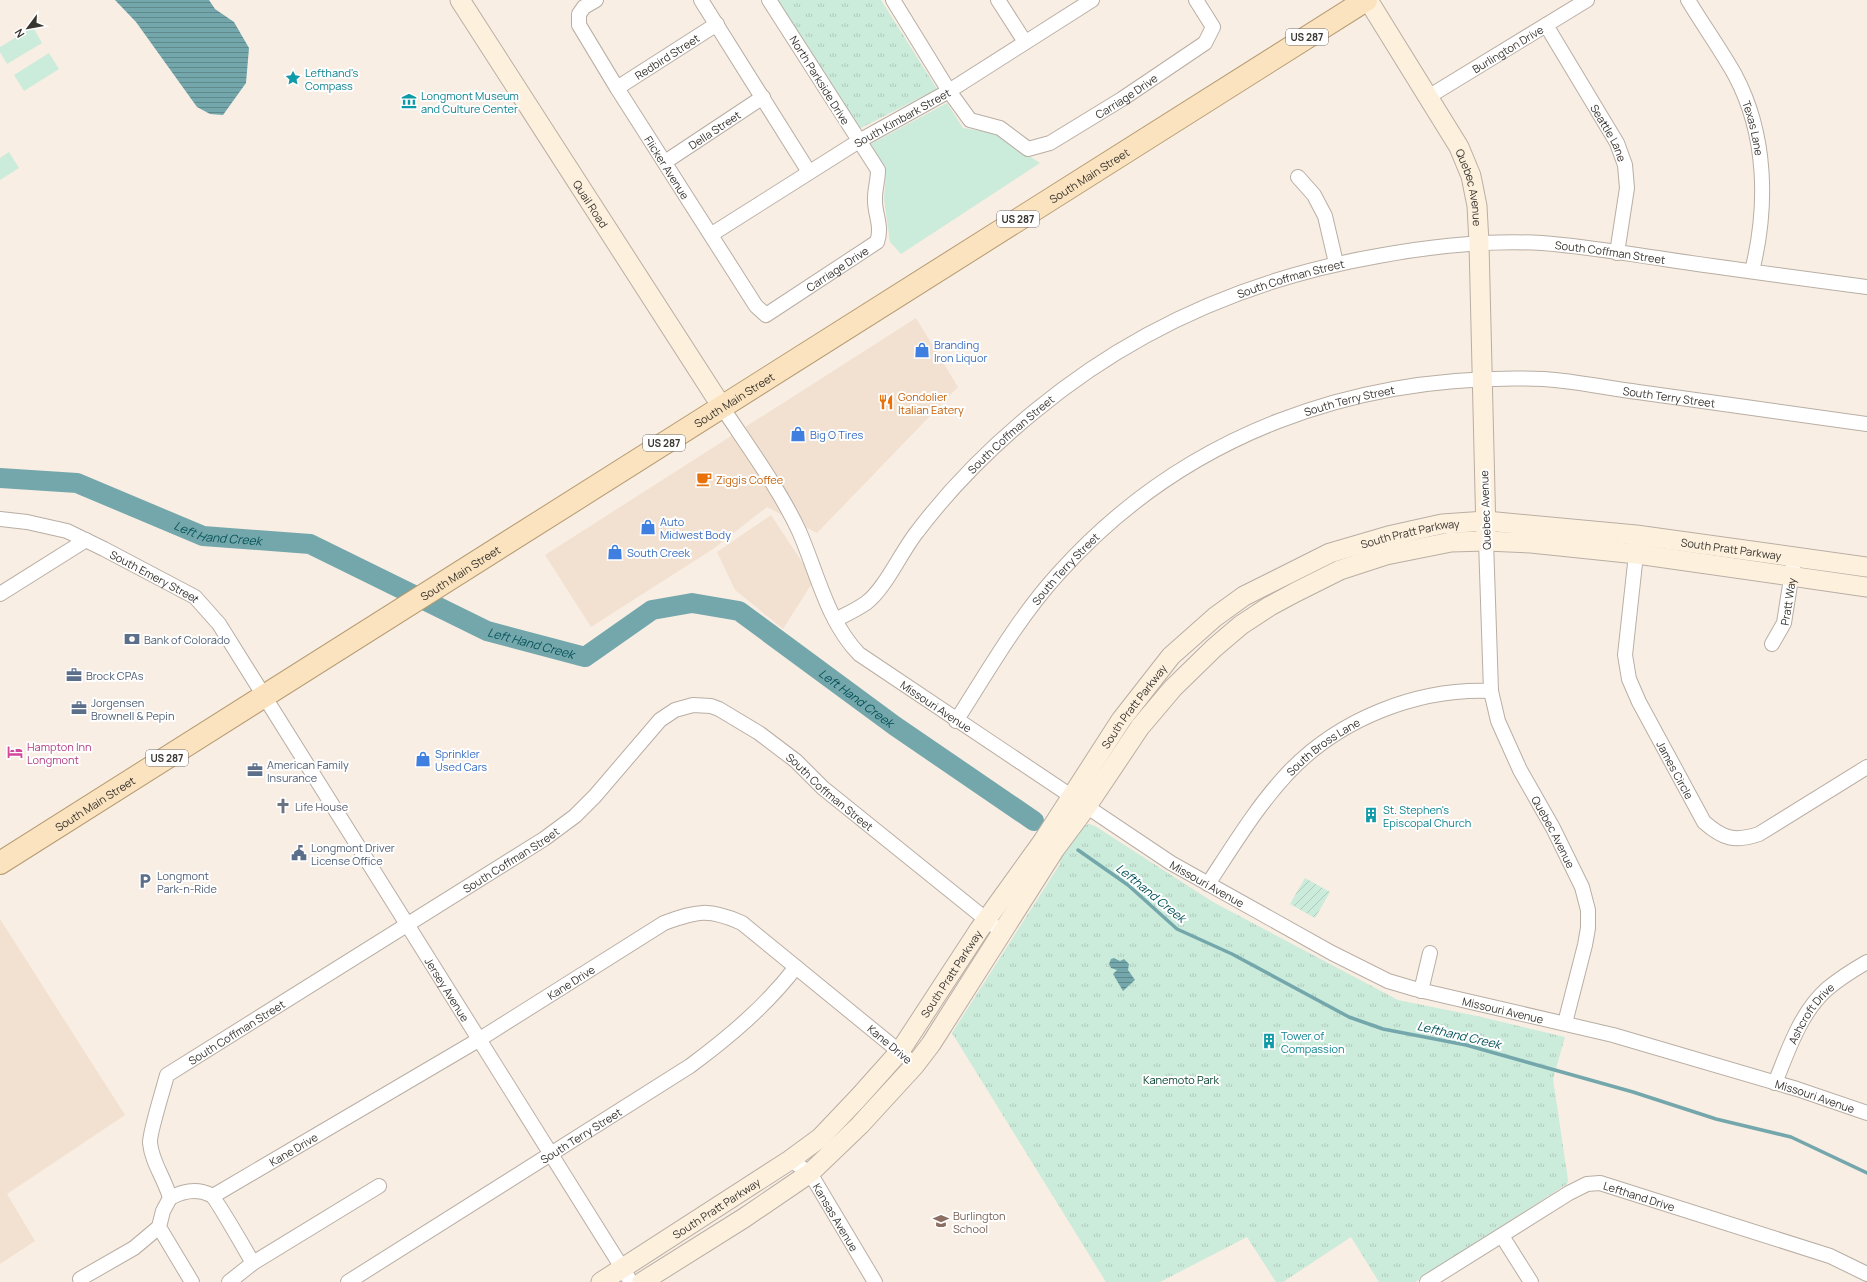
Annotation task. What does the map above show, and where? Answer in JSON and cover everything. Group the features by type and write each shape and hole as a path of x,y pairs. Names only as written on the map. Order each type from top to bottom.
{"main road":[{"name":"South Main Street","path":"0,863 1367,0"}],"street":[{"name":"Quail Road","path":"460,0 722,406"},
{"name":"Flicker Avenue","path":"596,0 584,7 579,14 579,25 617,88 712,234 756,306 766,315"},
{"path":"701,0 809,172"},
{"name":"North Parkside Drive","path":"769,0 878,170 878,182"},
{"path":"893,0 949,91"},
{"path":"998,0 1025,42"},
{"name":"South Kimbark Street","path":"712,234 809,172 949,91 1092,0"},
{"name":"Carriage Drive","path":"949,91 970,120 1000,128 1028,149 1050,143 1122,99 1205,43 1213,27 1196,0"},
{"name":"Quebec Avenue","path":"1367,0 1459,147 1471,176 1476,206 1479,242 1481,379 1491,691 1498,721 1508,746 1553,828 1582,887 1588,910 1588,928 1585,946 1565,1023"},
{"name":"Burlington Drive","path":"1428,98 1587,0"},
{"name":"Texas Lane","path":"1688,0 1735,76 1749,109 1759,143 1762,180 1761,221 1752,271"},
{"name":"Redbird Street","path":"617,88 717,24"},
{"name":"Seattle Lane","path":"1546,25 1617,143 1624,165 1627,188 1618,252"},
{"name":"Della Street","path":"665,162 763,97"},
{"path":"1298,176 1314,195 1325,216 1336,263"},
{"name":"Carriage Drive","path":"766,315 878,242 880,234 875,199 878,182"},
{"name":"South Coffman Street","path":"835,620 866,603 876,594 916,533 961,479 1004,436 1045,402 1096,364 1141,337 1188,314 1253,287 1336,263 1410,250 1479,242 1541,243 1618,252 1867,287"},
{"name":"South Terry Street","path":"956,721 1020,622 1058,575 1089,542 1129,507 1168,478 1214,450 1263,427 1301,412 1356,396 1411,385 1481,379 1546,380 1730,404 1867,424"},
{"name":"Missouri Avenue","path":"722,406 785,505 799,530 835,620 847,642 859,654 956,721 1171,863 1332,953 1388,981 1647,1044 1775,1082 1867,1113"},
{"name":"South Emery Street","path":"0,519 28,522 67,531 165,580 195,597 219,624 266,696"},
{"name":"South Pratt Parkway","path":"602,1282 627,1275 820,1138 900,1051 994,926 1055,849 1121,720 1171,656 1215,617 1244,596 1330,553 1388,536 1434,526 1486,521 1636,535 1867,566"},
{"name":"James Circle","path":"1636,535 1637,554 1625,655 1629,679 1639,702 1704,822 1715,832 1729,838 1744,839 1759,834 1867,767"},
{"path":"0,594 86,540"},
{"name":"South Pratt Parkway","path":"1079,801 1174,688 1236,630 1270,606 1340,570 1386,555 1451,542 1486,541 1531,543 1637,554 1867,587"},
{"name":"Pratt Way","path":"1772,644 1784,623 1794,556"},
{"name":"South Bross Lane","path":"1208,884 1258,809 1289,773 1316,748 1346,728 1366,718 1413,700 1448,693 1491,691"},
{"name":"Jersey Avenue","path":"266,696 627,1275"},
{"name":"South Coffman Street","path":"170,1198 166,1183 154,1159 149,1142 167,1075 544,839 575,816 595,796 660,720 675,710 693,705 711,706 719,709 759,733 796,761 823,788 994,926"},
{"name":"Kane Drive","path":"213,1196 480,1039 664,923 690,914 702,912 723,915 742,923 900,1051 915,1065"},
{"name":"South Pratt Parkway","path":"642,1282 744,1218 810,1173 860,1125 915,1065 931,1044 994,926"},
{"path":"1421,990 1430,953"},
{"name":"Ashcroft Drive","path":"1775,1082 1809,1010 1826,990 1846,974 1867,962"},
{"name":"South Terry Street","path":"348,1282 690,1066 716,1047 757,1011 796,967"},
{"name":"Kansas Avenue","path":"790,1160 810,1173 875,1282"},
{"name":"Lefthand Drive","path":"1427,1282 1582,1186 1600,1183 1830,1256 1867,1274"},
{"path":"234,1281 253,1263 378,1186"},
{"path":"80,1279 134,1248 159,1227 163,1211 170,1198 181,1192 199,1191 213,1196 253,1263"},
{"path":"159,1227 192,1282"},
{"path":"1502,1236 1531,1282"}],"shaded area":[{"path":"916,318 958,387 817,533 767,507 713,549 591,627 545,555"},
{"path":"771,515 814,580 783,629 735,590 717,552"},
{"path":"0,919 125,1115 7,1194 35,1241 0,1264"}],"green space":[{"path":"777,0 881,0 937,89 859,129"},
{"path":"33,27 42,43 7,64 0,52 0,47"},
{"path":"49,53 59,69 24,91 14,75"},
{"path":"947,103 963,128 994,133 1040,163 901,254 890,242 884,199 886,173 869,145"},
{"path":"9,152 19,168 0,180 0,158"},
{"name":"Kanemoto Park","path":"1089,824 1095,826 1213,902 1398,1000 1477,1016 1565,1037 1553,1079 1568,1180 1567,1184 1415,1282 1379,1282 1351,1237 1283,1282 1276,1282 1247,1237 1160,1282 1106,1282 952,1033 1060,864 1061,854 1084,826"},
{"path":"1305,878 1330,892 1315,918 1290,904"}],"water":[{"path":"115,0 209,0 215,9 234,22 249,48 246,83 223,115 210,114 197,107 136,22"},
{"path":"1114,958 1120,961 1124,959 1129,964 1128,970 1135,980 1123,991 1113,974 1117,970 1111,968 1109,964 1111,959"}],"waterway":[{"name":"Left Hand Creek","path":"0,478 77,483 203,536 310,544 487,631 585,657 652,610 692,603 739,611 895,726 1034,821"},
{"name":"Lefthand Creek","path":"1078,850 1128,885 1177,929 1232,954 1349,1017 1383,1029 1466,1045 1633,1092 1716,1119 1791,1137 1867,1173"}],"place":[{"name":"Lefthand's Compass","path":"293,78"},
{"name":"Longmont Museum and Culture Center","path":"409,101"},
{"name":"Branding Iron Liquor","path":"922,350"},
{"name":"Gondolier Italian Eatery","path":"886,402"},
{"name":"Big O Tires","path":"798,434"},
{"name":"Ziggis Coffee","path":"704,479"},
{"name":"Auto Midwest Body","path":"648,527"},
{"name":"South Creek","path":"615,552"},
{"name":"Bank of Colorado","path":"132,639"},
{"name":"Brock CPAs","path":"74,675"},
{"name":"Jorgensen Brownell & Pepin","path":"79,708"},
{"name":"Hampton Inn Longmont","path":"15,752"},
{"name":"Sprinkler Used Cars","path":"423,759"},
{"name":"American Family Insurance","path":"255,770"},
{"name":"Life House","path":"283,806"},
{"name":"St. Stephen's Episcopal Church","path":"1371,815"},
{"name":"Longmont Driver License Office","path":"299,853"},
{"name":"Longmont Park-n-Ride","path":"145,881"},
{"name":"Tower of Compassion","path":"1269,1041"},
{"name":"Burlington School","path":"941,1221"}]}
